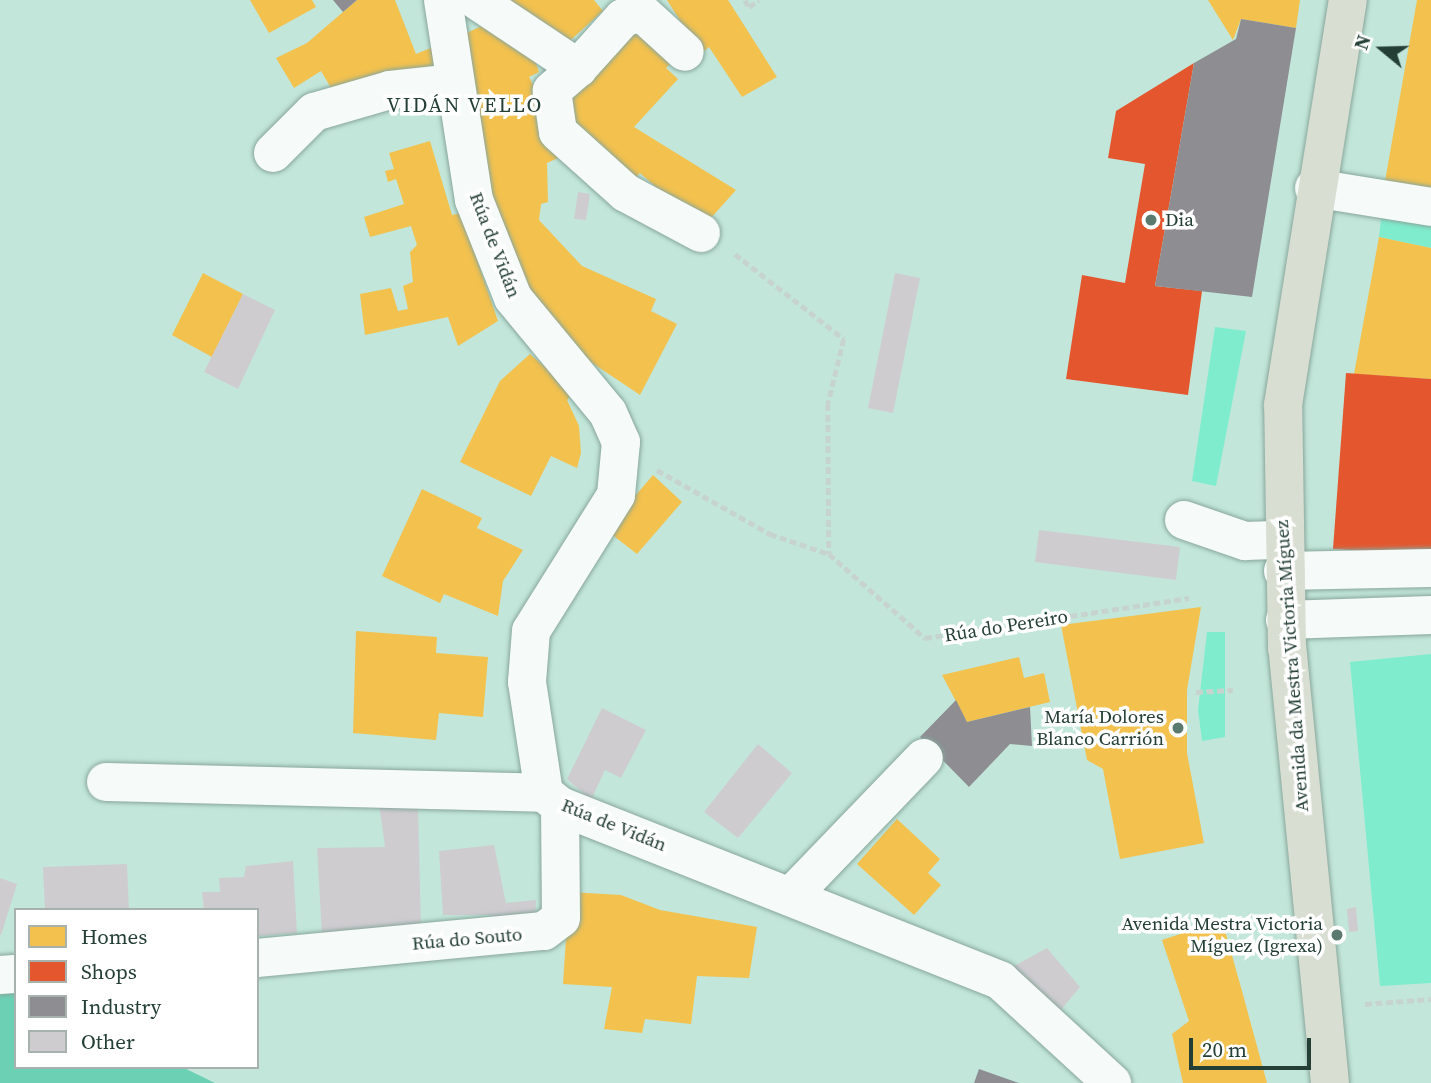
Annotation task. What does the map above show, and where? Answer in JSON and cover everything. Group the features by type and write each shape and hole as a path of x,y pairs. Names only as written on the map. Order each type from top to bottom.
{"main road":[{"name":"Avenida da Mestra Victoria Míguez","path":"1330,1083 1285,620 1283,405 1314,188 1348,0"}],"street":[{"name":"Rúa de Vidán","path":"443,0 453,83 474,200 513,298 608,413 622,464 615,495 531,631 527,682 552,799 1001,981 1112,1083"},
{"path":"476,0 578,68"},
{"path":"685,52 640,12 622,18 578,68 552,90 558,132 626,193 701,233"},
{"path":"273,153 314,112 390,90 453,83"},
{"path":"1314,188 1431,207"},
{"path":"1184,520 1283,556 1431,568"},
{"path":"1285,620 1431,615"},
{"path":"792,895 924,758"},
{"path":"106,782 552,799"},
{"name":"Rúa do Souto","path":"259,958 544,931 561,918 552,799"}],"path":[{"path":"745,0 749,7 759,0"},
{"path":"701,233 844,339 828,404 829,554"},
{"name":"Rúa do Pereiro","path":"622,464 657,470 770,534 829,554 925,638 1189,598"},
{"path":"1196,692 1233,690"},
{"path":"1365,1004 1431,999"}],"green space":[{"path":"1385,181 1431,189 1431,248 1379,237"},
{"path":"1215,327 1246,331 1216,486 1192,481"},
{"path":"1207,632 1225,632 1225,737 1202,741 1198,710"},
{"path":"1431,654 1431,983 1380,986 1350,662"},
{"path":"0,991 14,991 14,1069 186,1069 215,1083 0,1083"}],"building: Homes":[{"path":"250,0 312,0 316,7 269,33"},
{"path":"357,0 395,0 416,54 433,47 439,75 384,72 334,93 321,71 294,88 276,58 307,43"},
{"path":"505,0 594,0 603,11 564,46"},
{"path":"667,0 728,0 777,77 742,97 709,47 701,54"},
{"path":"1208,0 1300,0 1296,28 1241,19 1233,40"},
{"path":"1417,0 1431,0 1431,189 1385,181"},
{"path":"497,19 529,43 539,72 529,77 571,152 547,163 548,202 541,204 539,220 582,266 656,299 651,311 677,324 640,395 555,338 561,325 549,318 498,245 466,111 479,103 460,36"},
{"path":"632,26 672,62 666,68 678,79 634,127 736,190 702,228 640,173 630,184 580,133 558,98"},
{"path":"430,141 452,215 461,213 498,321 458,346 448,317 365,335 360,294 391,288 398,311 408,309 403,286 413,282 410,252 417,245 411,226 370,237 364,217 404,204 396,179 388,182 385,171 394,169 389,153"},
{"path":"1379,237 1431,248 1431,379 1354,374"},
{"path":"203,273 243,294 212,357 172,335"},
{"path":"530,354 574,392 567,400 579,426 581,453 577,468 551,456 531,496 460,462 500,381"},
{"path":"653,475 682,502 637,554 606,530"},
{"path":"422,489 482,518 477,528 523,550 503,581 498,616 444,594 440,603 382,576"},
{"path":"1201,607 1187,690 1187,753 1204,843 1120,859 1103,769 1087,760 1061,625"},
{"path":"356,631 437,637 436,653 488,657 483,717 439,713 436,740 353,733"},
{"path":"1019,657 1024,678 1044,673 1050,702 967,722 942,675"},
{"path":"897,819 940,859 928,873 941,885 914,915 857,864"},
{"path":"569,892 621,895 660,910 757,927 749,978 697,976 691,1024 645,1019 642,1033 604,1029 612,987 563,984"},
{"path":"1222,920 1267,1083 1183,1083 1172,1034 1189,1021 1162,940"}],"building: Shops":[{"name":"Dia","path":"1194,63 1155,286 1202,291 1188,395 1066,379 1082,275 1125,283 1145,164 1108,158 1116,111"},
{"path":"1346,373 1431,379 1431,555 1333,549"}],"building: Industry":[{"path":"333,0 357,0 343,12"},
{"path":"1241,19 1296,28 1252,297 1155,286 1194,63 1236,39"},
{"path":"956,700 967,722 1030,707 1032,746 1010,744 969,787 920,737"},
{"path":"979,1069 1019,1083 974,1083"}],"building: Other":[{"path":"578,192 590,194 586,220 574,219"},
{"path":"895,273 920,278 893,413 868,408"},
{"path":"243,294 275,310 238,389 204,372"},
{"path":"1039,530 1180,547 1176,580 1035,562"},
{"path":"602,708 646,730 621,778 605,770 591,800 567,779"},
{"path":"758,744 792,773 738,838 704,812"},
{"path":"379,804 418,806 421,928 322,936 317,848 385,847"},
{"path":"494,845 506,903 536,900 535,920 499,926 490,915 443,915 439,851"},
{"path":"293,861 297,933 259,936 259,908 204,908 202,892 220,892 219,878 244,877 246,866"},
{"path":"127,864 129,908 45,908 43,867"},
{"path":"0,878 17,884 1,935 0,935"},
{"path":"1356,907 1358,931 1349,932 1347,909"},
{"path":"1047,948 1080,987 1060,1011 1007,970"}],"place":[{"name":"Dia","path":"1151,220"},
{"name":"María Dolores Blanco Carrión","path":"1178,728"},
{"name":"Avenida Mestra Victoria Míguez (Igrexa)","path":"1337,935"}],"district":[{"name":"VIDÁN VELLO","path":"465,105"}]}
